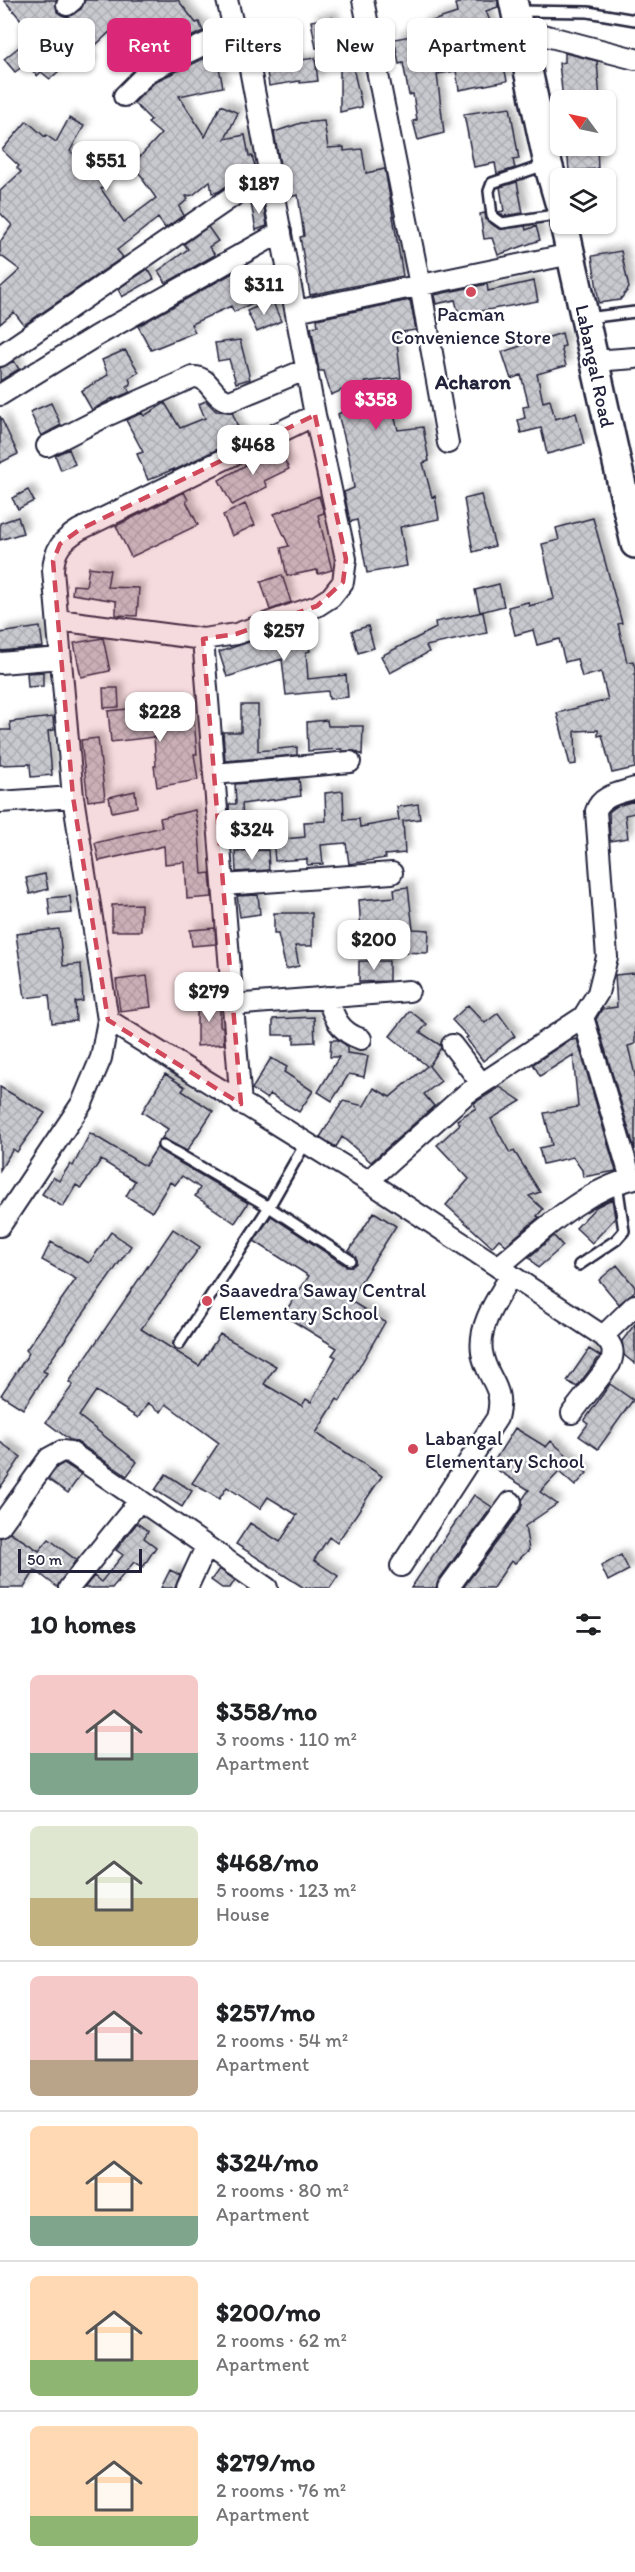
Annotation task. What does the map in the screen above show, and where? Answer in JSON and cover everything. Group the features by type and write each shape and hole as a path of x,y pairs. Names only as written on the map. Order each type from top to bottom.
{"main road":[{"path":"516,13 550,171"},
{"name":"Labangal Road","path":"566,234 633,531"}],"street":[{"path":"227,0 231,18"},
{"path":"363,0 420,285 448,443"},
{"path":"516,13 635,59"},
{"path":"124,96 148,71 203,45"},
{"path":"58,620 203,639 236,634 317,606 339,589 343,582 346,559 315,415 268,172 251,72"},
{"path":"0,356 268,172"},
{"path":"0,395 96,336 281,232"},
{"path":"296,311 571,254"},
{"path":"594,361 635,358"},
{"path":"47,446 106,416 193,377 203,378 216,395 230,401 307,369"},
{"path":"0,1226 82,1103 101,1058 108,1020 73,797 53,561 60,544 67,538 315,415"},
{"path":"203,639 241,1104"},
{"path":"0,663 61,657"},
{"path":"214,774 350,762"},
{"path":"368,1181 481,1083 583,1017 598,993 607,957 596,811 598,805 606,798 635,788"},
{"path":"0,802 73,797"},
{"path":"223,885 392,873"},
{"path":"232,1005 409,991"},
{"path":"327,997 340,1028 350,1036 361,1039"},
{"path":"401,1566 497,1418 501,1399 498,1388 484,1363 482,1339 505,1271 584,1200 628,1180 583,1017"},
{"path":"108,1020 368,1181 603,1336 613,1349 613,1357 572,1413"},
{"path":"452,1045 481,1083"},
{"path":"603,1336 635,1305"},
{"path":"0,1526 49,1458 62,1451 70,1452 267,1588"},
{"path":"69,1588 140,1500"},
{"path":"448,1588 511,1502"},
{"path":"187,1588 206,1547"}],"lane":[{"path":"516,13 588,12 635,20"},
{"path":"548,164 492,183 489,191 492,216 502,223 550,214"},
{"path":"584,318 635,312"},
{"path":"179,1344 269,1207 306,1142"},
{"path":"163,1145 269,1207 350,1260"},
{"path":"579,1265 616,1240 624,1231 628,1180"}],"highlighted area":[{"path":"315,415 346,559 343,582 317,606 236,634 203,639 241,1104 108,1020 73,797 53,561 60,544 79,530"}],"building":[{"path":"4,0 56,0 57,12 68,17 81,9 85,0 178,0 196,23 199,22 203,31 191,37 191,18 107,18 107,35 95,46 95,18 19,18"},
{"path":"470,0 498,0 498,7 486,11 489,18 442,18 457,13 455,4"},
{"path":"315,20 315,43 311,21"},
{"path":"407,37 407,72 450,72 437,74 444,133 418,140 413,121 417,120 413,94 409,95 403,63 399,64 395,39"},
{"path":"18,48 18,70 15,72 4,59"},
{"path":"565,53 597,61 599,90 562,90 559,63 565,62"},
{"path":"315,58 315,72 318,81 300,83 300,81 269,86 267,72 303,72 303,60"},
{"path":"203,59 203,72 220,72 223,87 179,96 205,137 221,105 238,113 225,139 245,135 249,156 252,156 255,166 231,175 232,182 218,192 212,193 210,181 193,195 186,196 188,199 179,207 184,215 165,228 158,218 117,250 123,257 24,325 14,312 0,324 0,288 20,270 0,255 0,242 12,225 0,213 0,191 21,172 17,168 19,166 2,150 27,121 45,137 46,135 56,142 69,118 84,126 70,151 102,178 100,181 105,186 101,189 124,222 156,198 132,165 161,134 148,123 151,120 134,103 156,81 175,72 191,72 191,65"},
{"path":"41,72 58,72 50,79"},
{"path":"340,72 354,72 362,107 340,112"},
{"path":"456,72 505,72 507,81 459,90"},
{"path":"510,107 519,159 513,160 515,168 497,174 495,163 474,167 464,114"},
{"path":"324,121 328,148 344,147 344,151 362,149 366,173 385,169 403,276 310,295 300,237 304,236 298,195 286,198 274,132 301,123"},
{"path":"568,156 597,156 598,168 569,168"},
{"path":"517,182 523,213 504,216 498,212 504,211 500,187"},
{"path":"263,201 267,226 256,230 251,203"},
{"path":"485,213 486,220 499,229 525,226 526,230 536,226 540,240 498,255 492,238 484,239 480,214"},
{"path":"208,227 218,241 209,247 215,255 166,283 158,271 188,249 184,244"},
{"path":"621,251 629,288 620,300 599,303 592,256"},
{"path":"148,269 154,279 122,297 118,289"},
{"path":"238,270 253,303 234,312 231,306 191,324 195,332 151,350 138,326"},
{"path":"534,281 538,301 459,315 455,300 436,304 434,295 487,284 488,291"},
{"path":"272,300 281,321 257,332 247,311"},
{"path":"410,300 416,330 396,333 401,378 365,382 374,420 394,415 398,430 423,427 429,461 423,463 432,497 435,496 439,519 400,527 407,566 367,573 357,520 350,522 344,492 354,488 349,456 338,414 357,404 349,387 331,395 324,371 319,371 311,327 318,326 317,319"},
{"path":"562,333 565,346 561,347 566,366 537,374 543,402 550,400 555,419 576,413 584,444 547,454 541,428 521,433 518,420 525,418 523,407 529,406 521,375 511,379 502,352"},
{"path":"240,340 250,379 236,383 229,359 218,361 215,343"},
{"path":"125,350 139,372 129,378 131,384 127,386 130,392 113,398 92,410 81,391 108,375 102,360"},
{"path":"14,361 19,369 0,381 0,368"},
{"path":"206,401 216,411 232,412 242,437 173,471 174,469 148,480 137,454 143,452 126,420 142,413 144,416 165,403 180,428 205,418 199,404"},
{"path":"51,403 61,425 41,436 30,412"},
{"path":"0,416 18,454 0,463"},
{"path":"278,447 289,469 264,481 267,487 232,505 219,480"},
{"path":"69,449 75,464 61,470 55,455"},
{"path":"28,490 34,501 18,509 12,498"},
{"path":"184,492 198,525 131,557 116,526"},
{"path":"481,495 495,546 473,552 464,499"},
{"path":"319,496 324,513 318,515 332,570 318,574 317,570 287,576 281,548 289,546 274,514"},
{"path":"245,504 255,525 232,536 223,515"},
{"path":"18,517 23,533 0,540 0,523"},
{"path":"593,518 622,623 618,624 627,662 633,661 635,668 635,768 612,773 602,735 598,736 598,730 575,731 576,764 570,765 557,713 608,700 601,672 582,677 577,659 565,662 559,639 537,645 533,630 515,635 508,607 528,602 529,606 554,599 542,544 559,540 556,528"},
{"path":"89,567 110,570 107,587 139,588 137,616 116,615 116,601 72,594 73,585 86,586"},
{"path":"282,575 291,602 270,610 261,582"},
{"path":"499,584 504,606 480,612 475,590"},
{"path":"483,612 487,633 426,646 429,652 390,673 381,656 436,628 435,622"},
{"path":"303,624 310,651 306,652 308,679 346,675 348,697 329,699 328,691 286,695 282,659 227,677 219,652"},
{"path":"368,626 374,648 358,653 352,631"},
{"path":"40,627 43,647 0,651 0,633"},
{"path":"103,638 110,671 81,677 74,643"},
{"path":"43,672 43,686 28,687 27,673"},
{"path":"103,688 118,688 119,707 104,708"},
{"path":"241,705 258,705 258,751 297,747 297,755 225,761 223,732 241,732"},
{"path":"147,707 148,723 194,719 197,754 194,754 198,780 157,787 154,737 111,742 108,711"},
{"path":"53,717 54,730 48,731 52,775 31,777 30,764 0,765 0,730 11,730 10,722"},
{"path":"327,720 328,726 363,726 362,755 355,751 342,751 342,749 308,751 307,722"},
{"path":"98,738 105,799 88,801 81,740"},
{"path":"299,779 301,796 242,804 243,823 230,824 229,804 236,804 235,784"},
{"path":"135,791 137,807 112,812 109,797"},
{"path":"343,791 344,820 359,819 360,827 399,820 397,807 418,804 420,819 403,821 405,853 385,855 386,858 349,864 346,843 321,845 323,864 307,865 307,859 275,861 273,840 305,837 304,822 326,821 325,793"},
{"path":"635,801 635,813 625,815 628,838 610,841 609,812 617,806"},
{"path":"195,810 202,874 210,873 212,897 187,899 185,862 165,864 164,846 99,861 95,843 162,827 160,818"},
{"path":"268,850 269,870 236,872 235,851"},
{"path":"45,874 48,889 30,894 26,878"},
{"path":"408,887 413,929 429,930 428,953 396,952 396,929 361,932 359,900 395,897 394,889"},
{"path":"258,895 260,914 240,917 237,896"},
{"path":"70,896 72,913 50,915 48,898"},
{"path":"141,904 141,931 112,931 112,905"},
{"path":"274,913 312,913 312,946 295,946 299,966 286,969 278,934 274,934"},
{"path":"215,928 216,944 192,946 190,930"},
{"path":"59,929 63,966 81,964 83,1001 75,1002 76,1021 52,1023 49,995 25,998 16,934"},
{"path":"359,961 389,961 389,981 359,982"},
{"path":"635,973 635,1044 628,1046 635,1075 635,1150 596,1019 602,1009 617,1007 615,975"},
{"path":"147,976 151,1007 120,1011 116,980"},
{"path":"220,998 220,1026 223,1027 224,1044 197,1046 197,999"},
{"path":"468,1005 485,1023 498,1013 515,1036 483,1061 466,1038 468,1037 452,1020"},
{"path":"410,1011 427,1024 420,1032 440,1045 441,1048 429,1066 441,1081 424,1094 434,1106 371,1162 342,1137 336,1147 320,1137 343,1101 364,1106 374,1088 390,1097 427,1066 390,1036"},
{"path":"314,1017 315,1042 294,1043 294,1035 273,1035 273,1019"},
{"path":"577,1039 616,1171 583,1177 582,1170 573,1157 543,1164 539,1148 552,1145 544,1113 578,1107 573,1055 540,1076 533,1064 568,1041"},
{"path":"331,1040 338,1040 347,1046 347,1053 368,1056 364,1077 349,1074 332,1101 318,1092 339,1057 330,1057"},
{"path":"271,1058 287,1067 284,1072 313,1091 299,1112 270,1094 267,1099 252,1089"},
{"path":"165,1074 185,1087 182,1091 213,1111 187,1151 162,1138 168,1129 142,1112"},
{"path":"0,1087 45,1113 17,1152 13,1149 0,1170"},
{"path":"500,1087 521,1101 491,1119 510,1153 514,1151 540,1192 529,1196 543,1209 537,1216 539,1217 506,1245 499,1239 492,1247 446,1205 469,1179 437,1145 460,1124 457,1120 476,1108 474,1103"},
{"path":"90,1133 145,1166 157,1147 160,1151 248,1203 235,1223 195,1196 200,1188 182,1176 175,1185 170,1182 152,1212 126,1196 135,1181 101,1160 81,1188 76,1185 63,1207 42,1194 53,1177 59,1181 70,1164 73,1166"},
{"path":"612,1199 615,1218 592,1243 576,1228 596,1207"},
{"path":"374,1212 396,1226 349,1300 385,1322 340,1401 337,1399 316,1433 382,1476 337,1543 329,1537 314,1560 338,1576 330,1588 304,1588 236,1544 250,1523 280,1542 297,1515 268,1497 260,1509 227,1487 219,1499 192,1483 219,1443 166,1404 161,1412 148,1403 138,1418 96,1391 79,1416 137,1462 127,1476 46,1422 73,1385 69,1382 173,1229 200,1247 141,1329 199,1366 220,1334 276,1366 264,1384 302,1406 306,1399 311,1402 336,1357 332,1355 337,1348 283,1315 309,1276 254,1241 271,1216 346,1266 352,1266 356,1263 356,1258 349,1251"},
{"path":"111,1232 131,1246 43,1371 47,1373 23,1409 1,1395 29,1353 26,1350 76,1279 42,1260 51,1242 89,1263"},
{"path":"554,1236 563,1246 538,1268 529,1257"},
{"path":"617,1265 635,1287 635,1291 619,1304 599,1280"},
{"path":"635,1324 635,1364 624,1355 622,1341"},
{"path":"589,1349 600,1356 577,1387 567,1381"},
{"path":"610,1384 633,1400 598,1449 579,1436 588,1424 584,1421"},
{"path":"515,1428 546,1447 551,1441 587,1473 575,1486 559,1472 540,1492 557,1504 525,1526 529,1550 515,1563 511,1561 493,1588 463,1588 521,1509 522,1500 529,1490 491,1466"},
{"path":"0,1442 21,1457 0,1488"},
{"path":"64,1463 81,1474 68,1493 48,1479 57,1467"},
{"path":"166,1474 192,1491 182,1507 155,1490"},
{"path":"474,1495 492,1507 438,1581 436,1588 411,1588"},
{"path":"137,1523 148,1531 144,1538 156,1547 143,1567 134,1562 112,1588 84,1588 94,1576 101,1582 123,1555 116,1550"},
{"path":"10,1532 39,1551 49,1539 76,1560 57,1587 35,1570 24,1588 0,1588 0,1538"},
{"path":"621,1555 629,1570 608,1581 601,1566"},
{"path":"219,1569 235,1580 230,1588 222,1588 211,1580"},
{"path":"170,1570 180,1575 175,1588 161,1588"}],"place":[{"name":"Pacman Convenience Store","path":"471,292"},
{"name":"Saavedra Saway Central Elementary School","path":"207,1301"},
{"name":"Labangal Elementary School","path":"413,1449"}],"district":[{"name":"Acharon","path":"473,382"}]}
